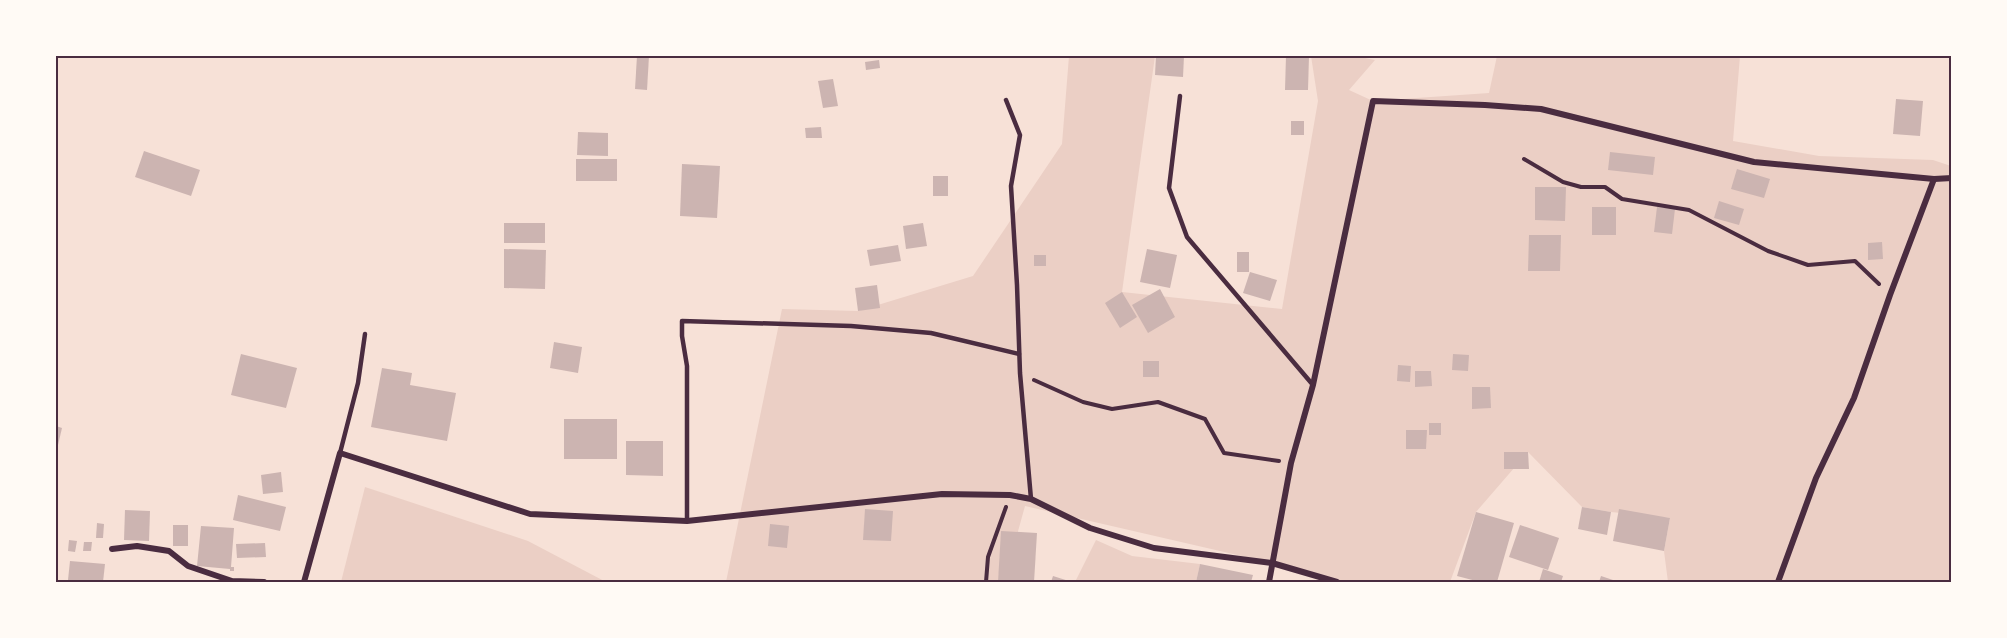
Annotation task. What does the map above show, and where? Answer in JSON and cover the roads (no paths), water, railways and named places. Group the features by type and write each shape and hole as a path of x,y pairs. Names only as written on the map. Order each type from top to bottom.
{"street":[{"path":"1269,582 1291,463 1313,386 1373,101 1541,109 1754,162 1934,179 1952,178"},
{"path":"1778,582 1816,478 1854,398 1934,179"},
{"path":"304,582 340,453 530,514 687,521 942,494 1010,495 1031,499 1090,528 1154,548 1272,563 1337,582"},
{"path":"112,549 137,546 169,551 189,566 232,581 264,582"}],"lane":[{"path":"1180,96 1169,188 1187,237 1313,386"},
{"path":"1006,100 1020,135 1011,186 1020,373 1031,499"},
{"path":"687,521 687,366 682,321 850,327 932,333 1019,354"},
{"path":"340,453 358,383 364,334"}]}
